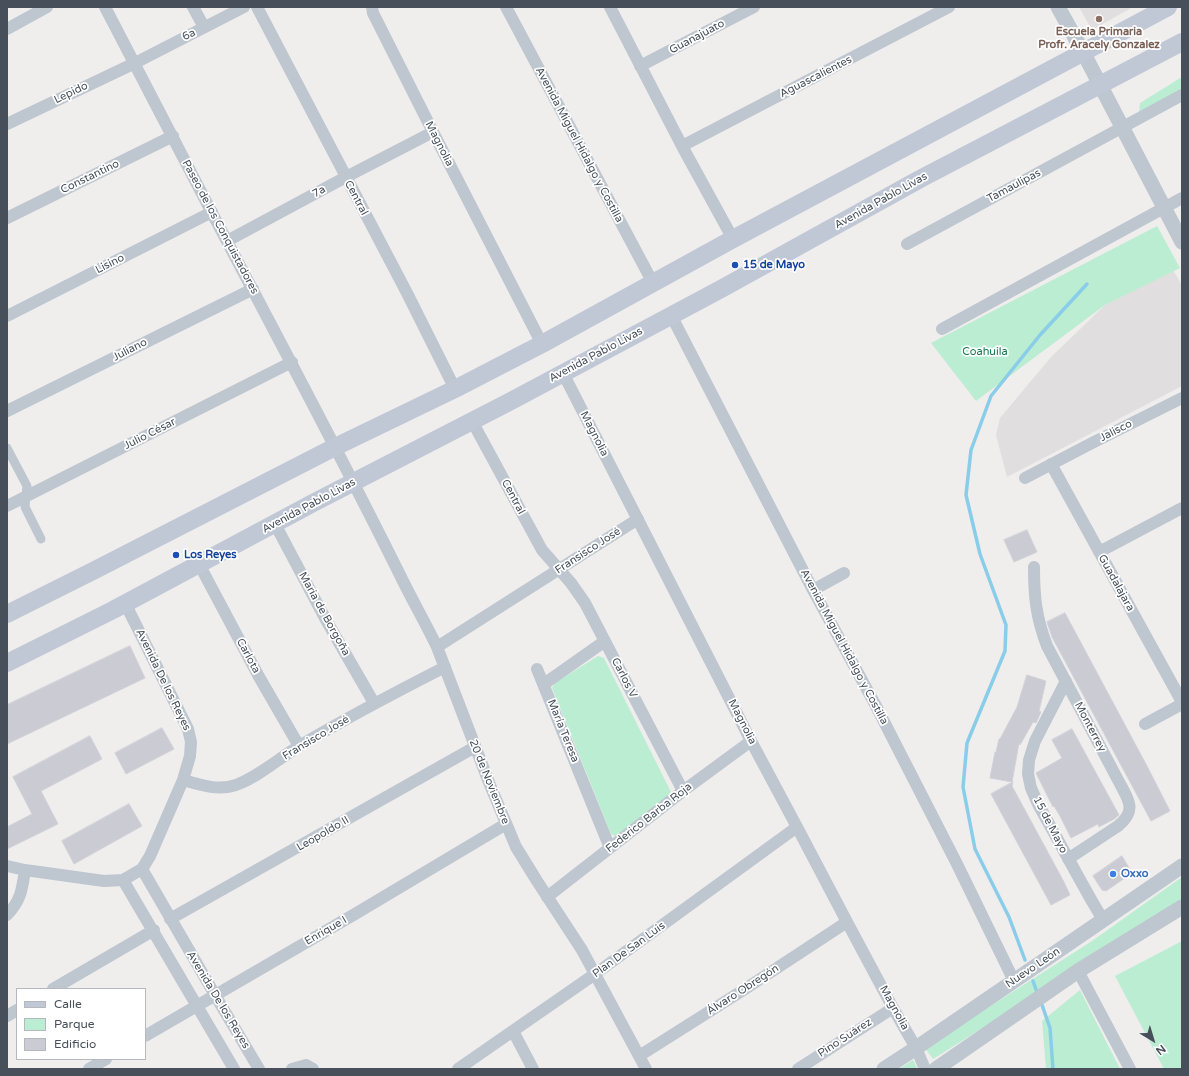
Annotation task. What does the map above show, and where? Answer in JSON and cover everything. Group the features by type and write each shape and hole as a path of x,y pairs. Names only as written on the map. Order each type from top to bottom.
{"main road":[{"path":"7,614 542,344 733,239 1168,7"},
{"name":"Avenida Pablo Livas","path":"7,663 125,603 563,373 721,289 927,176 1182,42"}],"street":[{"path":"7,29 47,7"},
{"name":"Paseo de los Conquistadores","path":"105,7 354,483"},
{"path":"194,7 204,27"},
{"name":"6a","path":"135,63 244,7"},
{"name":"Central","path":"256,7 407,293 455,389"},
{"name":"Magnolia","path":"372,7 373,13 433,132 542,344"},
{"name":"Avenida Miguel Hidalgo y Costilla","path":"506,7 653,283"},
{"path":"610,7 682,146 733,239"},
{"name":"Guanajuato","path":"640,66 754,7"},
{"name":"Aguascalientes","path":"682,146 949,7"},
{"path":"1058,7 1182,242"},
{"name":"Lepido","path":"7,124 135,63"},
{"name":"Tamaulipas","path":"907,244 1182,96"},
{"name":"7a","path":"228,241 433,132"},
{"name":"Constantino","path":"7,218 173,136"},
{"path":"942,329 1182,198"},
{"name":"Lisino","path":"7,316 212,212"},
{"name":"Juliano","path":"7,411 253,289"},
{"name":"Avenida Miguel Hidalgo y Costilla","path":"671,315 813,590 880,713 957,864 1014,981"},
{"name":"Julio César","path":"7,506 292,362"},
{"name":"Magnolia","path":"563,373 751,741 893,1008 916,1048 925,1069"},
{"name":"Jalisco","path":"1025,478 1182,398"},
{"name":"Central","path":"472,421 542,550 558,570"},
{"path":"7,448 26,486 25,507 41,538"},
{"name":"Guadalajara","path":"1051,464 1182,703"},
{"name":"20 de Noviembre","path":"354,483 437,647 475,747 516,847 582,950 646,1069"},
{"path":"1099,552 1182,508"},
{"name":"Fransisco José","path":"437,647 638,519"},
{"name":"María de Borgoña","path":"275,524 326,620 374,703"},
{"name":"Carlota","path":"199,564 258,675 299,746"},
{"name":"Monterrey","path":"1034,567 1036,610 1040,628 1047,646 1128,799 1130,806 1130,813 1126,820 1068,859"},
{"name":"Carlos V","path":"558,570 571,583 585,603 683,791"},
{"path":"813,590 844,573"},
{"name":"Avenida De los Reyes","path":"125,603 188,728 191,742 190,756 183,780 150,856 142,869 259,1069"},
{"path":"544,684 605,642"},
{"name":"Fransisco José","path":"183,780 206,786 222,787 236,785 251,778 299,746 374,703 445,667"},
{"name":"María Teresa","path":"537,669 610,848"},
{"name":"15 de Mayo","path":"1066,681 1035,741 1029,760 1028,774 1038,804 1103,920"},
{"path":"1145,724 1182,703"},
{"name":"Federico Barba Roja","path":"547,897 683,791 751,741"},
{"name":"Leopoldo II","path":"170,919 299,848 475,747"},
{"name":"Enrique I","path":"146,1035 356,914 506,824"},
{"name":"Plan De San Luis","path":"458,1069 595,974 797,827"},
{"path":"7,866 25,870 104,881 123,880 142,869"},
{"name":"Nuevo León","path":"884,1069 1182,866"},
{"path":"7,915 16,905 22,892 25,870"},
{"name":"Avenida De los Reyes","path":"123,880 154,930 234,1069"},
{"path":"936,1069 1078,971 1182,906"},
{"name":"Álvaro Obregón","path":"639,1056 847,922"},
{"path":"55,988 154,930"},
{"path":"1078,971 1130,1069"},
{"name":"Pino Suárez","path":"798,1069 893,1008"},
{"path":"7,1016 16,1011"},
{"path":"513,1031 534,1069"},
{"path":"89,1069 104,1060"},
{"path":"292,1069 310,1067"}],"shaded area":[{"name":"Escuela Primaria Profr. Aracely Gonzalez","path":"1079,7 1133,7 1092,30"},
{"path":"1173,270 1182,285 1182,386 1007,477 996,435 1000,418 1051,357 1105,305"}],"green space":[{"path":"1182,77 1182,90 1139,113 1140,103"},
{"name":"Coahuila","path":"1157,226 1180,268 1105,305 976,401 931,343"},
{"path":"598,656 604,658 671,792 668,800 619,838 611,834 552,688 555,683"},
{"path":"1182,877 1182,903 933,1059 925,1048 1092,941"},
{"path":"1182,941 1182,1069 1164,1069 1115,976"},
{"path":"1080,990 1120,1069 1046,1069 1042,1021"},
{"path":"913,1060 917,1068 916,1069 899,1069"}],"building":[{"path":"1027,530 1037,552 1014,562 1004,540"},
{"path":"1065,613 1170,811 1151,821 1052,637 1047,622"},
{"path":"130,646 145,678 7,744 7,705"},
{"path":"1027,675 1046,681 1039,711 1041,712 1036,723 1033,722 1020,745 1019,743 1012,782 990,778 999,739 1017,707"},
{"path":"162,728 174,749 126,774 115,753"},
{"path":"1072,729 1119,815 1099,827 1098,824 1071,838 1036,773 1062,758 1052,740"},
{"path":"90,736 102,759 41,791 58,824 7,849 7,827 32,814 13,777"},
{"path":"1013,782 1012,786 1070,895 1051,905 991,794"},
{"path":"129,804 142,826 74,864 62,841"},
{"name":"Oxxo","path":"1122,856 1132,873 1106,891 1102,890 1093,876"}],"waterway":[{"path":"1025,960 1009,917 975,849 963,787 967,743 1005,651 1006,625 980,554 966,495 971,450 991,396 1040,335 1087,284"},
{"path":"1033,981 1038,995"},
{"path":"1041,1002 1050,1028 1053,1069"}],"place":[{"name":"Escuela Primaria Profr. Aracely Gonzalez","path":"1099,19"},
{"name":"15 de Mayo","path":"735,265"},
{"name":"Los Reyes","path":"176,555"},
{"name":"Oxxo","path":"1113,874"}]}
